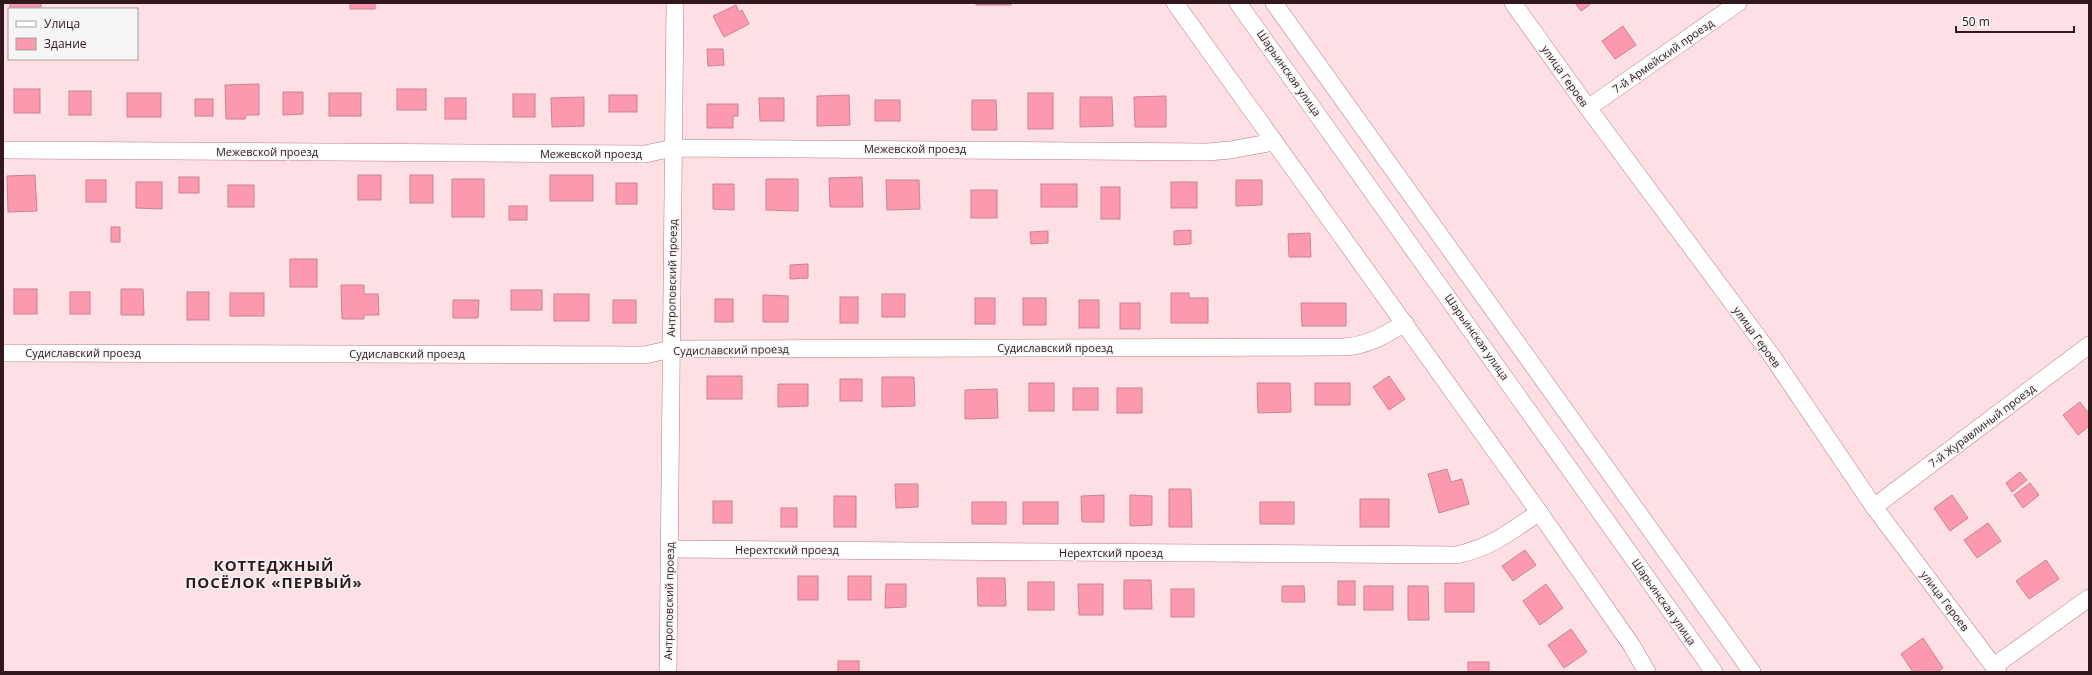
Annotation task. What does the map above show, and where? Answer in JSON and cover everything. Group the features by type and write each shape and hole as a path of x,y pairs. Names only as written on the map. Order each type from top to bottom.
{"street":[{"name":"Антроповский проезд","path":"668,672 675,3"},
{"path":"1175,3 1540,512 1632,646 1647,672"},
{"name":"Шарьинская улица","path":"1238,3 1714,672"},
{"path":"1274,3 1752,672"},
{"name":"улица Героев","path":"1513,3 1588,108 1772,356 1874,507 1996,669"},
{"name":"7-й Армейский проезд","path":"1588,108 1738,3"},
{"name":"Межевской проезд","path":"3,150 645,154 673,148 1208,152 1230,150 1274,142"},
{"name":"Судиславский проезд","path":"3,353 645,355 671,349 1345,347 1361,346 1376,341 1405,323"},
{"name":"7-й Журавлиный проезд","path":"1874,507 2089,345"},
{"name":"Нерехтский проезд","path":"670,549 1456,555 1474,552 1493,544 1540,512"},
{"path":"1996,669 2089,598"}],"building":[{"path":"10,3 41,3 41,7 10,7"},
{"path":"350,3 375,3 375,9 350,9"},
{"path":"976,3 1011,3 1011,5 976,5"},
{"path":"1575,3 1592,3 1581,11"},
{"path":"736,5 739,12 742,10 749,24 724,37 713,16"},
{"path":"1623,26 1636,45 1615,59 1602,41"},
{"path":"707,49 723,49 724,65 708,66"},
{"path":"259,84 259,115 246,115 245,119 226,119 225,85"},
{"path":"14,89 40,89 40,113 14,113"},
{"path":"397,89 426,89 426,110 397,110"},
{"path":"69,91 91,91 91,115 69,115"},
{"path":"283,92 303,92 303,114 283,115"},
{"path":"127,93 161,93 161,117 127,117"},
{"path":"329,93 361,93 361,116 329,116"},
{"path":"1028,93 1053,93 1053,129 1028,129"},
{"path":"513,94 535,94 535,117 513,117"},
{"path":"609,95 637,95 637,112 609,112"},
{"path":"849,95 850,125 817,126 817,96"},
{"path":"1166,96 1166,127 1135,127 1134,97"},
{"path":"584,97 584,126 552,127 551,98"},
{"path":"1080,97 1112,97 1113,126 1080,127"},
{"path":"445,98 466,98 466,119 445,119"},
{"path":"759,98 784,98 784,121 760,121"},
{"path":"195,99 213,99 213,116 195,116"},
{"path":"875,100 900,100 900,121 875,121"},
{"path":"972,100 996,100 997,130 972,130"},
{"path":"707,104 738,104 738,116 733,116 733,128 707,128"},
{"path":"35,175 37,211 8,212 7,176"},
{"path":"358,175 381,175 381,200 358,200"},
{"path":"410,175 433,175 433,203 410,203"},
{"path":"550,175 593,175 593,201 550,201"},
{"path":"179,177 199,177 199,193 179,193"},
{"path":"862,177 863,207 830,207 829,178"},
{"path":"452,179 484,179 484,217 452,217"},
{"path":"766,179 798,179 798,211 766,210"},
{"path":"86,180 106,180 106,202 86,202"},
{"path":"886,180 919,180 920,209 887,210"},
{"path":"1236,180 1262,180 1262,205 1236,206"},
{"path":"136,182 162,182 162,209 136,208"},
{"path":"1171,182 1197,182 1197,208 1171,208"},
{"path":"616,183 637,183 637,204 616,204"},
{"path":"713,184 734,184 734,210 713,209"},
{"path":"1041,184 1077,184 1077,207 1041,207"},
{"path":"228,185 254,185 254,207 228,207"},
{"path":"1101,187 1120,187 1120,219 1101,219"},
{"path":"971,190 997,190 997,218 971,218"},
{"path":"509,206 527,206 527,220 509,220"},
{"path":"111,227 120,227 120,242 111,242"},
{"path":"1191,230 1191,244 1174,245 1174,231"},
{"path":"1048,231 1048,243 1031,244 1030,232"},
{"path":"1310,233 1311,257 1289,257 1288,234"},
{"path":"290,259 317,259 317,287 290,287"},
{"path":"808,264 808,278 790,279 790,265"},
{"path":"341,285 364,285 364,294 378,294 379,315 364,315 364,319 342,319"},
{"path":"14,289 37,289 37,314 14,314"},
{"path":"121,289 143,289 144,315 121,315"},
{"path":"511,290 542,290 542,310 511,310"},
{"path":"70,292 90,292 90,314 70,314"},
{"path":"187,292 209,292 209,320 187,320"},
{"path":"230,293 264,293 264,316 230,316"},
{"path":"1171,293 1189,293 1189,298 1208,298 1208,323 1171,323"},
{"path":"554,294 589,294 589,321 554,321"},
{"path":"882,294 905,294 905,317 882,317"},
{"path":"763,295 788,296 788,322 763,322"},
{"path":"840,297 858,297 858,323 840,323"},
{"path":"975,298 995,298 995,324 975,324"},
{"path":"1023,298 1046,298 1046,325 1023,325"},
{"path":"715,299 733,299 733,322 715,322"},
{"path":"453,300 479,300 478,318 453,318"},
{"path":"613,300 636,300 636,323 613,323"},
{"path":"1079,300 1099,300 1099,328 1079,328"},
{"path":"1120,303 1140,303 1140,329 1120,329"},
{"path":"1301,303 1346,303 1346,326 1302,326"},
{"path":"707,376 742,376 742,399 707,399"},
{"path":"1389,376 1405,399 1389,410 1373,387"},
{"path":"882,377 914,377 915,406 882,407"},
{"path":"840,379 862,379 862,401 840,401"},
{"path":"1029,383 1054,383 1054,411 1029,411"},
{"path":"1257,383 1290,383 1291,412 1258,413"},
{"path":"1315,383 1350,383 1350,405 1315,405"},
{"path":"778,384 808,384 808,406 778,407"},
{"path":"1073,388 1098,388 1098,410 1073,410"},
{"path":"1117,388 1142,388 1142,413 1117,413"},
{"path":"997,389 998,418 965,419 965,390"},
{"path":"2080,402 2089,414 2089,426 2078,435 2063,415"},
{"path":"1447,469 1451,482 1462,479 1469,504 1439,513 1428,474"},
{"path":"2020,472 2027,480 2012,492 2006,483"},
{"path":"2030,483 2039,495 2023,508 2014,495"},
{"path":"895,484 918,484 918,507 896,508"},
{"path":"1169,489 1191,489 1192,527 1169,527"},
{"path":"1104,495 1104,522 1082,522 1081,496"},
{"path":"1130,495 1152,496 1152,525 1130,526"},
{"path":"1952,495 1968,518 1950,531 1934,508"},
{"path":"834,496 856,496 856,527 834,527"},
{"path":"1360,499 1389,499 1389,527 1360,527"},
{"path":"713,501 732,501 732,523 713,523"},
{"path":"972,502 1006,502 1006,524 972,524"},
{"path":"1023,502 1058,502 1058,524 1023,524"},
{"path":"1260,502 1294,502 1294,524 1260,524"},
{"path":"781,508 797,508 797,527 781,527"},
{"path":"1988,523 2001,541 1977,558 1964,540"},
{"path":"1525,550 1536,565 1513,581 1502,566"},
{"path":"2046,560 2059,579 2029,599 2016,581"},
{"path":"798,576 818,576 818,600 798,600"},
{"path":"848,576 871,576 871,600 848,600"},
{"path":"977,578 1005,578 1006,606 978,606"},
{"path":"1124,580 1151,580 1152,609 1124,609"},
{"path":"1338,581 1355,581 1355,605 1338,605"},
{"path":"1028,582 1054,582 1054,610 1028,610"},
{"path":"1445,583 1474,583 1474,612 1445,612"},
{"path":"886,584 906,584 906,607 885,608"},
{"path":"1078,584 1103,584 1103,615 1079,615"},
{"path":"1546,584 1563,608 1540,625 1523,601"},
{"path":"1282,586 1304,586 1305,602 1282,602"},
{"path":"1364,586 1393,586 1393,610 1364,610"},
{"path":"1408,586 1428,586 1429,620 1408,620"},
{"path":"1171,589 1194,589 1194,617 1171,617"},
{"path":"1571,629 1587,652 1564,668 1548,645"},
{"path":"1923,638 1943,668 1937,672 1913,672 1901,654"},
{"path":"838,661 859,661 859,672 838,672"},
{"path":"1468,662 1489,662 1489,672 1468,672"}],"district":[{"name":"КОТТЕДЖНЫЙ ПОСЁЛОК «ПЕРВЫЙ»","path":"274,574"}]}
